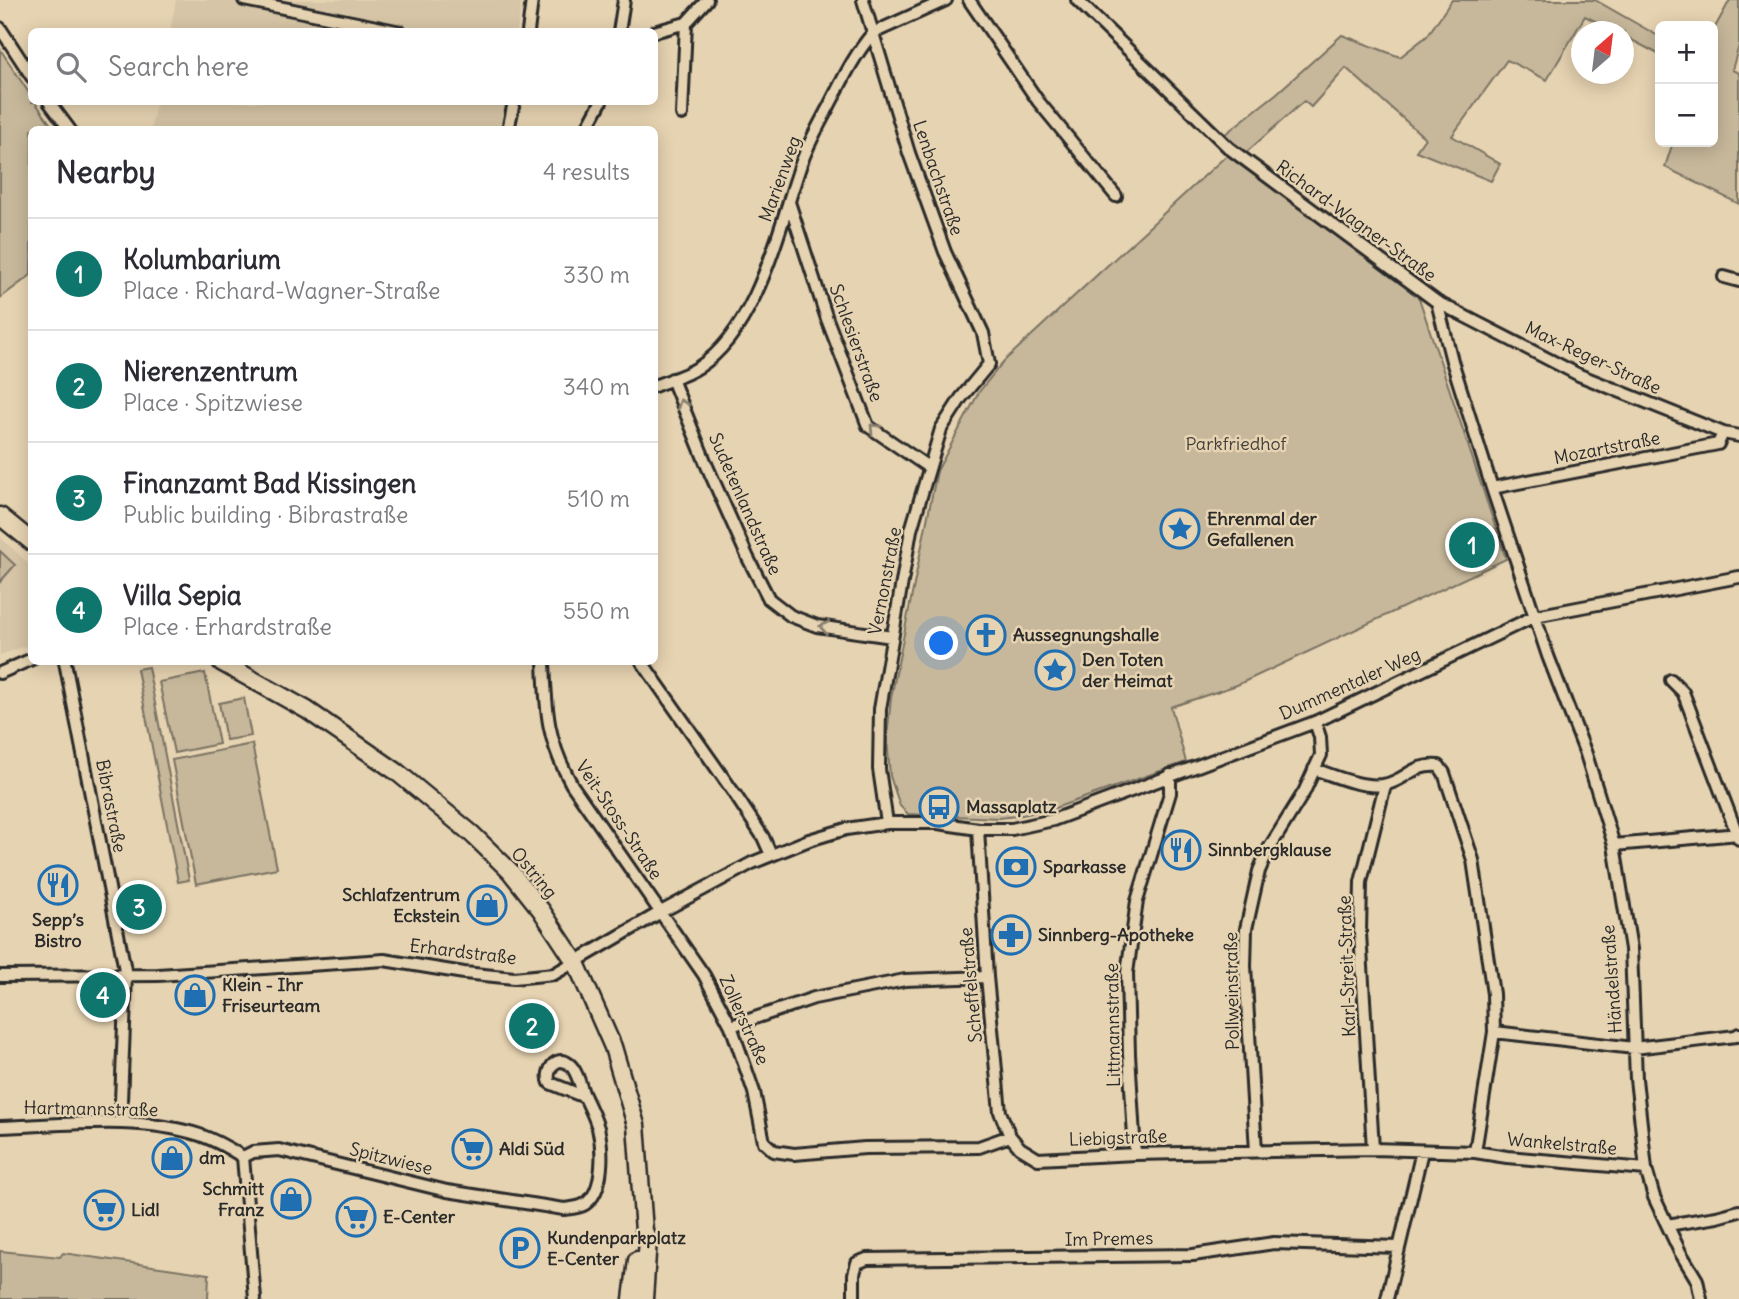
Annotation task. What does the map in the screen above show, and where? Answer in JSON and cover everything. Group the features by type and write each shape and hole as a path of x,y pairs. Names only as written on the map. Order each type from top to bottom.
{"main road":[{"path":"0,516 28,539"},
{"name":"Ostring","path":"226,665 307,710 397,772 472,834 510,871 541,910 576,963 613,1047 636,1125 644,1231 648,1239 644,1299"},
{"name":"Ostring","path":"632,1299 639,1238 644,1231"}],"street":[{"path":"244,0 381,28"},
{"path":"528,28 532,0"},
{"path":"620,28 624,0"},
{"path":"658,31 686,23 707,0"},
{"name":"Lenbachstraße","path":"863,0 909,153 945,252 983,333 989,364"},
{"name":"Marienweg","path":"672,379 700,367 733,333 751,303 772,253 802,162 857,52 873,33 946,0"},
{"path":"968,0 1038,102 1116,196"},
{"name":"Richard-Wagner-Straße","path":"1077,0 1229,148 1437,302 1452,361 1535,616"},
{"path":"682,114 686,23"},
{"path":"0,28 28,71"},
{"path":"51,105 66,126"},
{"path":"509,126 513,105"},
{"path":"588,126 599,105"},
{"name":"Schlesierstraße","path":"789,202 827,318 868,426 928,467"},
{"path":"1724,277 1739,281"},
{"name":"Max-Reger-Straße","path":"1437,302 1580,375 1723,433 1739,436"},
{"name":"Vernonstraße","path":"887,823 879,769 880,709 911,530 941,429 961,398 989,364"},
{"path":"658,384 672,379"},
{"name":"Sudetenlandstraße","path":"672,379 706,466 769,599 791,616 817,626 892,637"},
{"name":"Mozartstraße","path":"1492,488 1718,444 1723,433"},
{"name":"Dummentaler Weg","path":"978,829 1012,829 1054,820 1315,722 1535,616 1739,577"},
{"name":"Händelstraße","path":"1535,616 1586,754 1614,845 1631,949 1634,1048 1646,1169 1654,1197 1697,1280 1701,1299"},
{"path":"0,673 28,661"},
{"name":"Bibrastraße","path":"66,665 126,975 121,1101 125,1123"},
{"name":"Veit-Stoss-Straße","path":"544,665 546,714 550,738 559,763 661,912"},
{"path":"644,665 763,837 771,855"},
{"path":"1614,845 1739,836 1683,692 1671,680"},
{"name":"Pollweinstraße","path":"1256,1151 1245,966 1246,929 1259,871 1268,850 1304,792 1321,755 1320,737 1315,722"},
{"path":"1314,769 1366,785 1385,785 1424,765 1439,766 1444,773 1473,860 1493,994 1494,1032 1475,1152"},
{"name":"Littmannstraße","path":"1135,1154 1127,973 1137,901 1170,793 1170,775"},
{"name":"Karl-Streit-Straße","path":"1373,1149 1360,933 1361,882 1385,785"},
{"path":"887,823 938,823 978,829"},
{"name":"Erhardstraße","path":"0,975 206,973 384,960 514,978 554,974 752,863 810,840 887,823"},
{"name":"Scheffelstraße","path":"978,829 987,976 1000,1112 1010,1136"},
{"name":"Zollerstraße","path":"661,912 705,975 731,1026 754,1092 765,1142 774,1151 794,1154 865,1148 979,1147 1010,1136"},
{"path":"731,1026 814,998 905,980 987,976"},
{"path":"1494,1032 1634,1048 1739,1034"},
{"name":"Spitzwiese","path":"243,1157 253,1152 279,1150 447,1191 564,1209 576,1208 593,1196 600,1168 598,1130 585,1097"},
{"name":"Hartmannstraße","path":"0,1127 125,1123 168,1128 202,1135 243,1157"},
{"name":"Liebigstraße","path":"1010,1136 1020,1148 1038,1159 1135,1154 1373,1149 1475,1152"},
{"path":"1387,1299 1422,1151"},
{"name":"Wankelstraße","path":"1475,1152 1646,1169"},
{"path":"243,1157 255,1299"},
{"path":"1667,1225 1739,1211"},
{"name":"Im Premes","path":"854,1299 857,1263 867,1259 1193,1255 1274,1243 1398,1247"}],"shaded area":[{"path":"176,0 522,0 517,28 171,28"},
{"path":"155,105 506,105 501,126 152,126"},
{"path":"0,537 28,563 28,645 0,655"}],"green space":[{"path":"1452,0 1595,0 1632,21 1595,21 1585,16 1582,21 1571,21 1571,40 1547,80 1507,60 1452,136 1500,164 1491,181 1416,151 1425,138 1346,68 1311,107 1304,101 1241,157 1220,138 1276,94 1342,35 1400,57 1427,36"},
{"path":"1730,0 1739,0 1739,45 1732,70 1739,73 1739,204 1665,167 1671,147 1718,147 1718,22"},
{"path":"1634,22 1655,34 1655,52 1634,41"},
{"path":"0,49 28,91 28,105 37,105 52,126 28,126 28,277 0,298"},
{"name":"Parkfriedhof","path":"1228,154 1418,295 1506,559 1237,685 1171,707 1186,762 1052,809 1017,816 999,818 908,814 900,806 890,776 887,738 891,698 937,471 979,392 1003,362"},
{"path":"0,551 15,565 0,582"},
{"path":"148,667 189,880 178,882 137,669"},
{"path":"205,673 219,744 174,753 159,682"},
{"path":"244,698 251,736 226,740 219,703"},
{"path":"252,744 277,868 196,884 172,760"},
{"path":"0,1251 60,1257 63,1253 209,1274 208,1299 0,1299"}],"place":[{"name":"Ehrenmal der Gefallenen","path":"1180,529"},
{"name":"Kolumbarium","path":"1472,545"},
{"name":"Aussegnungshalle","path":"986,635"},
{"name":"Den Toten der Heimat","path":"1055,670"},
{"name":"Massaplatz","path":"939,807"},
{"name":"Sinnbergklause","path":"1181,850"},
{"name":"Sparkasse","path":"1016,867"},
{"name":"Sepp’s Bistro","path":"58,885"},
{"name":"Schlafzentrum Eckstein","path":"487,905"},
{"name":"Finanzamt Bad Kissingen","path":"139,907"},
{"name":"Sinnberg-Apotheke","path":"1011,935"},
{"name":"Villa Sepia","path":"103,995"},
{"name":"Klein - Ihr Friseurteam","path":"195,995"},
{"name":"Nierenzentrum","path":"532,1026"},
{"name":"Aldi Süd","path":"472,1149"},
{"name":"dm","path":"172,1158"},
{"name":"Schmitt Franz","path":"291,1199"},
{"name":"Lidl","path":"104,1210"},
{"name":"E-Center","path":"356,1217"},
{"name":"Kundenparkplatz E-Center","path":"520,1248"}]}
